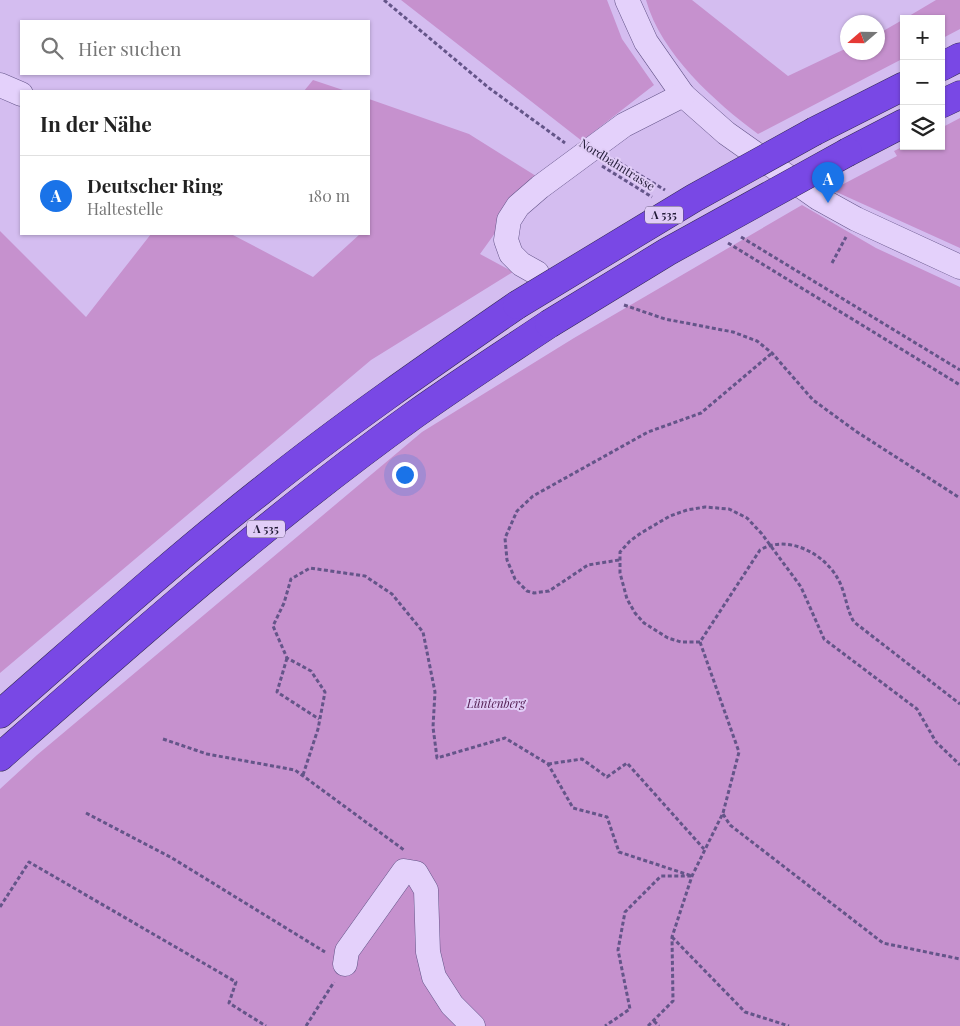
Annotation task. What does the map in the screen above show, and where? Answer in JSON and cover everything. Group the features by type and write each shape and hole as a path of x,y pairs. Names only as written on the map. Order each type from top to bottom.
{"highway":[{"path":"945,65 960,57"},
{"name":"A 535","path":"0,714 138,594 261,491 387,394 517,305 694,198 815,131 900,88"},
{"path":"945,102 960,95"},
{"name":"A 535","path":"0,757 160,618 284,514 414,415 549,324 676,247 900,125"}],"street":[{"path":"628,0 646,42 683,95 726,133 818,198 856,219 960,267"},
{"path":"0,85 20,94"},
{"path":"537,272 521,264 511,254 506,240 508,220 526,200 624,125 683,95"},
{"path":"345,964 347,950 404,871 416,873 426,890 428,952 434,977 452,1005 473,1026"}],"path":[{"name":"Nordbahntrasse","path":"384,0 489,88 551,134 588,151 659,201"},
{"path":"588,151 670,194"},
{"path":"832,263 856,219"},
{"path":"738,235 960,370"},
{"path":"726,242 960,385"},
{"path":"615,302 665,320 733,332 756,341 772,353 813,400 857,432 960,498"},
{"path":"619,560 588,564 549,591 534,594 526,591 515,579 507,560 505,538 512,518 528,500 648,432 701,413 772,353"},
{"path":"700,642 681,642 668,638 644,623 634,613 627,599 620,573 619,560 624,548 640,533 670,516 687,510 705,507 729,509 747,518 801,587 824,639 917,709 936,742 960,765"},
{"path":"700,642 750,562 760,550 769,544 793,545 829,566 838,580 847,610 854,622 960,704"},
{"path":"303,775 318,729 325,692 311,670 287,658 273,626 284,603 291,579 310,568 365,576 392,594 423,632 435,692 434,727 437,758 505,738 548,764 573,808 606,817 619,852 692,876"},
{"path":"648,1026 673,1001 672,937 692,876 723,814 740,752 700,642"},
{"path":"287,658 277,692 319,719"},
{"path":"163,739 207,754 296,770 404,850 409,862 404,871"},
{"path":"548,764 582,759 607,777 627,763 704,849"},
{"path":"86,813 172,858 345,964 306,1026"},
{"path":"723,814 730,825 883,943 960,959"},
{"path":"0,907 29,862 236,982 229,1003 266,1026"},
{"path":"605,1026 630,1009 618,950 624,912 661,876 692,876"},
{"path":"672,937 745,1012 789,1026"},
{"path":"654,1021 659,1026"}],"green space":[{"path":"401,0 607,0 622,39 654,85 582,141"},
{"path":"646,0 692,0 788,76 840,51 840,60 885,60 885,30 900,21 900,60 758,134 724,107 692,75 677,58 653,20"},
{"path":"936,0 960,0 960,29 945,37 945,15 911,15"},
{"path":"313,80 343,90 305,90"},
{"path":"370,99 469,134 536,176 480,254 513,272 371,360 0,673 0,231 86,317 150,235 233,235 313,277 359,235 370,235"},
{"path":"960,118 960,248 832,190 897,156 894,151 900,148 900,150 945,150 945,126"},
{"name":"Lüntenberg","path":"802,205 876,248 960,287 960,1026 0,1026 0,789 37,755 422,432 574,338"}],"place":[{"name":"Deutscher Ring","path":"828,203"}]}
